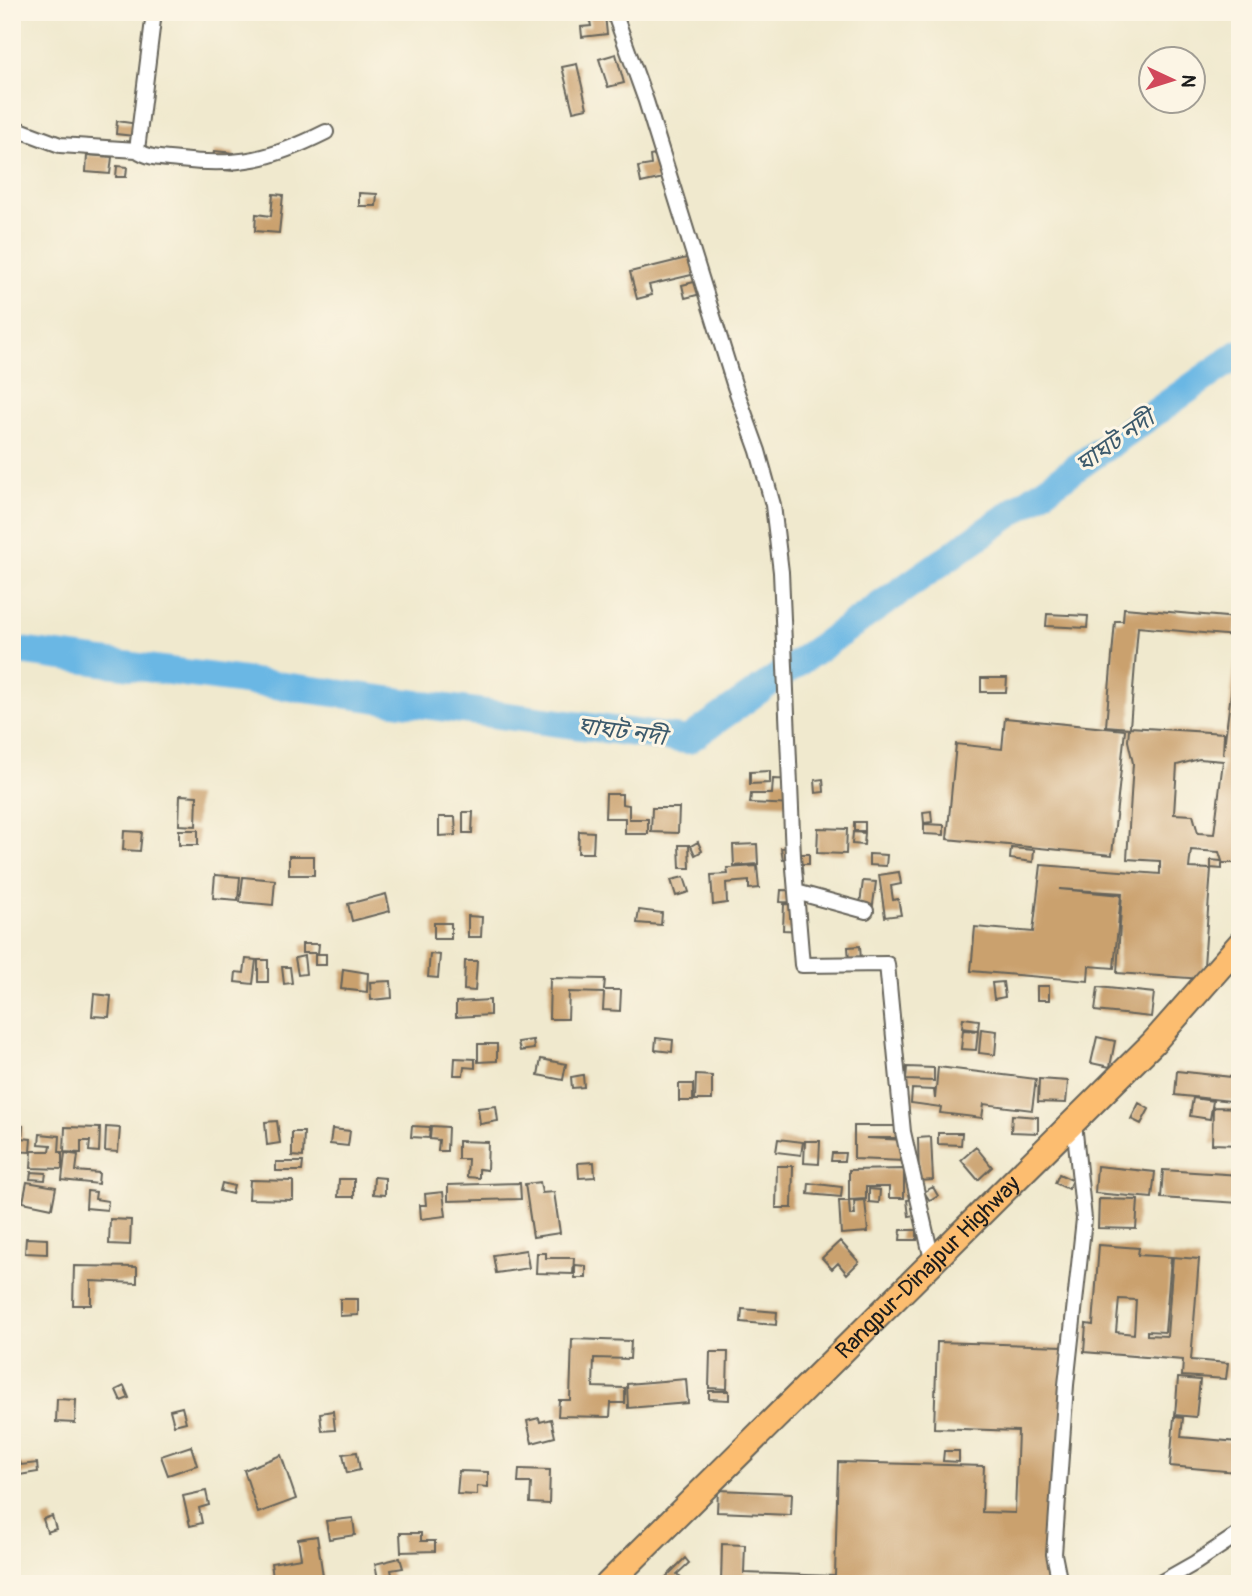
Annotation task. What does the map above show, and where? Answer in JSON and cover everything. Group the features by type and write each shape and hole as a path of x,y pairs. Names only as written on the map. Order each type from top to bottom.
{"highway":[{"name":"Rangpur-Dinajpur Highway","path":"608,1584 1074,1123 1153,1043 1240,944"}],"street":[{"path":"137,150 155,12"},
{"path":"614,12 646,101 735,387 758,451 772,505 781,572 802,965 887,964 903,1132 933,1264"},
{"path":"12,127 60,145 137,150 145,156 196,162 241,163 290,149 326,132"},
{"path":"796,892 866,911"},
{"path":"1060,1584 1054,1553 1066,1385 1084,1219 1074,1123"},
{"path":"1158,1584 1240,1533"}],"building":[{"path":"605,15 607,34 582,37 581,27 591,26 589,16"},
{"path":"616,54 624,83 608,87 599,59"},
{"path":"577,64 587,108 573,111 562,67"},
{"path":"117,121 145,125 143,137 116,134"},
{"path":"214,151 234,153 233,171 212,169"},
{"path":"663,153 668,177 641,183 638,167 651,165 650,156"},
{"path":"87,155 112,157 110,174 86,172"},
{"path":"117,166 127,167 126,177 116,177"},
{"path":"359,193 377,194 376,206 359,206"},
{"path":"273,194 283,195 279,233 255,231 256,214 271,216"},
{"path":"699,255 704,272 649,285 652,295 637,299 630,272"},
{"path":"706,279 709,292 685,298 682,285"},
{"path":"1124,608 1237,618 1235,636 1138,627 1130,727 1224,733 1223,755 1235,662 1240,662 1240,863 1222,863 1222,869 1211,868 1211,860 1222,861 1219,852 1191,850 1189,868 1211,869 1203,979 1117,973 1122,893 1059,889 1121,895 1114,968 1089,966 1088,981 971,971 975,927 1033,932 1041,865 1160,874 1160,861 1127,859 1133,763 1128,741 1129,728 1106,726 1115,621 1123,621","holes":["1199,759 1223,761 1214,834 1198,833 1193,815 1174,814 1177,765"]},
{"path":"1047,614 1088,616 1087,628 1046,626"},
{"path":"981,678 1007,678 1006,692 981,692"},
{"path":"1005,718 1125,730 1112,855 947,839 956,744 1002,749"},
{"path":"770,771 770,783 750,784 750,772"},
{"path":"773,779 797,780 796,805 750,803 751,794 772,794"},
{"path":"823,779 824,792 816,793 815,780"},
{"path":"606,794 622,794 622,804 629,805 629,819 648,819 648,834 625,834 625,818 605,818"},
{"path":"180,795 197,796 196,826 179,825"},
{"path":"652,808 679,808 678,833 651,832"},
{"path":"931,811 932,822 924,823 923,812"},
{"path":"463,812 473,812 472,833 463,833"},
{"path":"439,817 455,817 456,835 439,836"},
{"path":"854,822 865,822 865,831 854,831"},
{"path":"924,824 944,825 944,835 924,834"},
{"path":"818,828 847,829 846,854 817,853"},
{"path":"179,830 198,830 198,845 179,845"},
{"path":"124,831 142,832 140,851 123,850"},
{"path":"579,831 594,832 593,853 578,853"},
{"path":"853,832 865,833 864,845 852,844"},
{"path":"698,842 702,851 695,855 691,846"},
{"path":"757,844 758,864 734,866 733,845"},
{"path":"679,845 689,845 690,868 680,868"},
{"path":"798,846 799,854 809,854 809,864 799,864 800,858 783,860 781,848"},
{"path":"1011,848 1034,850 1033,862 1010,859"},
{"path":"869,854 887,855 886,866 869,865"},
{"path":"289,856 314,856 314,875 289,875"},
{"path":"757,866 759,888 749,889 749,881 726,883 727,903 713,905 711,875 728,874 727,868"},
{"path":"899,872 901,884 891,886 893,900 898,899 901,915 885,917 879,875"},
{"path":"215,875 240,877 238,900 213,898"},
{"path":"243,877 275,880 273,905 240,902"},
{"path":"684,877 689,892 676,896 671,880"},
{"path":"863,881 876,882 872,912 859,911"},
{"path":"781,890 808,891 807,903 780,902"},
{"path":"386,894 390,911 352,921 348,904"},
{"path":"784,904 805,905 804,931 783,930"},
{"path":"639,910 662,913 661,925 637,923"},
{"path":"468,916 482,917 481,937 468,937"},
{"path":"434,923 451,923 451,939 434,939"},
{"path":"302,944 319,944 318,954 326,954 326,965 315,965 315,953 302,953"},
{"path":"860,946 861,960 849,961 848,947"},
{"path":"430,954 440,955 438,978 428,977"},
{"path":"304,956 306,974 298,975 295,958"},
{"path":"246,959 256,960 253,984 235,982 236,972 244,973"},
{"path":"258,960 268,960 268,982 258,982"},
{"path":"465,961 477,961 475,991 464,990"},
{"path":"282,967 290,967 292,983 284,984"},
{"path":"343,969 368,973 367,992 341,989"},
{"path":"550,978 605,979 604,990 621,990 620,1011 603,1010 604,993 569,992 568,1019 549,1019"},
{"path":"391,981 392,998 371,1000 370,982"},
{"path":"1003,982 1005,997 994,999 992,983"},
{"path":"1037,986 1049,986 1049,1000 1037,1000"},
{"path":"1098,987 1154,993 1151,1017 1095,1011"},
{"path":"94,994 111,996 109,1017 92,1016"},
{"path":"490,1000 490,1015 456,1017 456,1002"},
{"path":"963,1018 979,1020 978,1030 962,1028"},
{"path":"981,1029 997,1031 995,1055 979,1053"},
{"path":"963,1030 978,1031 976,1050 961,1049"},
{"path":"1097,1037 1115,1041 1110,1067 1091,1063"},
{"path":"656,1038 673,1040 672,1052 655,1050"},
{"path":"533,1040 534,1049 520,1051 518,1042"},
{"path":"478,1044 497,1044 497,1061 478,1062"},
{"path":"455,1058 475,1059 475,1068 464,1067 463,1075 454,1075"},
{"path":"541,1059 566,1064 563,1080 538,1075"},
{"path":"907,1067 934,1068 934,1081 906,1080"},
{"path":"938,1067 1036,1079 1032,1110 984,1104 982,1118 940,1113 941,1107 911,1103 912,1089 934,1090 935,1099"},
{"path":"1177,1071 1240,1078 1240,1102 1175,1095"},
{"path":"583,1075 584,1087 572,1088 571,1077"},
{"path":"696,1075 712,1076 712,1100 695,1100"},
{"path":"1039,1079 1068,1081 1066,1103 1038,1102"},
{"path":"679,1084 693,1084 693,1101 679,1101"},
{"path":"1193,1098 1213,1101 1210,1119 1190,1116"},
{"path":"1139,1103 1149,1109 1141,1124 1131,1119"},
{"path":"496,1106 498,1121 480,1124 478,1108"},
{"path":"1213,1107 1240,1108 1240,1145 1212,1144"},
{"path":"1012,1115 1038,1117 1038,1133 1011,1132"},
{"path":"277,1121 280,1143 267,1145 265,1122"},
{"path":"12,1125 23,1126 22,1138 31,1139 30,1152 12,1151"},
{"path":"412,1126 430,1127 429,1138 411,1137"},
{"path":"431,1126 448,1127 447,1151 438,1151 439,1140 430,1139"},
{"path":"854,1126 905,1126 905,1138 866,1138 907,1140 906,1161 854,1159"},
{"path":"65,1127 100,1128 99,1152 89,1151 90,1141 81,1141 81,1153 64,1152"},
{"path":"106,1127 120,1128 118,1152 105,1151"},
{"path":"332,1129 350,1131 348,1146 330,1144"},
{"path":"292,1132 304,1132 303,1157 292,1156"},
{"path":"938,1133 962,1133 961,1145 938,1144"},
{"path":"40,1134 60,1136 62,1169 31,1168 32,1151 50,1151 51,1145 39,1144"},
{"path":"931,1137 933,1180 919,1181 918,1138"},
{"path":"778,1139 803,1142 801,1155 776,1152"},
{"path":"458,1141 488,1142 487,1170 479,1169 479,1178 467,1177 468,1159 458,1159"},
{"path":"805,1141 820,1141 819,1164 804,1163"},
{"path":"976,1147 992,1167 978,1180 961,1160"},
{"path":"65,1153 78,1155 76,1171 99,1173 98,1184 62,1180"},
{"path":"832,1153 845,1153 844,1161 831,1161"},
{"path":"276,1162 303,1162 302,1171 276,1171"},
{"path":"594,1162 595,1177 579,1178 578,1163"},
{"path":"777,1166 793,1166 792,1208 776,1208"},
{"path":"1097,1166 1155,1172 1152,1198 1095,1193"},
{"path":"904,1169 904,1198 889,1198 889,1187 866,1187 866,1199 849,1200 849,1170"},
{"path":"1163,1170 1240,1175 1240,1203 1161,1198"},
{"path":"31,1172 46,1173 45,1180 30,1179"},
{"path":"1059,1174 1072,1180 1068,1189 1055,1183"},
{"path":"374,1177 385,1178 385,1195 373,1194"},
{"path":"339,1179 354,1179 354,1197 338,1197"},
{"path":"250,1180 293,1181 293,1200 249,1199"},
{"path":"27,1182 56,1187 52,1208 23,1202"},
{"path":"540,1182 542,1193 554,1192 560,1233 533,1237 525,1184"},
{"path":"222,1183 234,1186 232,1194 220,1191"},
{"path":"520,1183 521,1199 448,1201 448,1185"},
{"path":"809,1183 842,1187 841,1197 808,1194"},
{"path":"933,1187 938,1196 930,1201 924,1192"},
{"path":"869,1189 880,1190 879,1203 869,1202"},
{"path":"87,1191 96,1192 95,1199 108,1201 107,1210 86,1208"},
{"path":"443,1192 446,1216 421,1219 420,1205 426,1205 425,1194"},
{"path":"914,1199 916,1215 909,1216 907,1200"},
{"path":"1099,1199 1138,1200 1136,1229 1098,1228"},
{"path":"865,1200 868,1232 841,1234 839,1201 849,1201 850,1215 855,1215 854,1201"},
{"path":"110,1219 131,1220 130,1245 109,1244"},
{"path":"901,1230 917,1230 917,1240 900,1240"},
{"path":"26,1238 47,1239 47,1254 25,1253"},
{"path":"840,1241 859,1262 847,1274 838,1263 832,1269 822,1258"},
{"path":"1099,1245 1139,1248 1138,1255 1171,1257 1165,1332 1147,1331 1147,1335 1167,1336 1173,1257 1199,1259 1191,1360 1228,1363 1226,1379 1182,1376 1183,1360 1084,1352 1086,1324 1093,1325","holes":["1119,1299 1136,1300 1134,1334 1116,1332"]},
{"path":"526,1250 529,1268 496,1273 493,1255"},
{"path":"537,1253 546,1253 546,1258 574,1258 573,1274 536,1273"},
{"path":"575,1265 586,1266 586,1278 575,1278"},
{"path":"74,1266 137,1267 137,1283 91,1281 91,1305 73,1305"},
{"path":"340,1299 358,1299 358,1315 340,1316"},
{"path":"742,1309 777,1312 776,1325 741,1322"},
{"path":"572,1339 631,1341 630,1359 594,1358 593,1387 625,1388 625,1403 611,1403 610,1417 558,1416 559,1400 570,1400"},
{"path":"937,1342 1064,1346 1057,1584 721,1584 722,1544 745,1545 744,1573 835,1576 838,1462 984,1466 982,1512 1015,1513 1018,1431 934,1428"},
{"path":"710,1352 728,1352 727,1389 709,1388"},
{"path":"1178,1378 1200,1380 1196,1417 1175,1415"},
{"path":"686,1379 688,1403 628,1408 627,1384"},
{"path":"124,1386 129,1398 121,1401 116,1390"},
{"path":"709,1391 729,1391 729,1400 709,1399"},
{"path":"57,1399 76,1400 75,1423 56,1422"},
{"path":"182,1407 186,1422 174,1425 170,1410"},
{"path":"333,1411 335,1430 322,1431 320,1413"},
{"path":"1174,1417 1183,1418 1181,1437 1238,1442 1236,1472 1170,1466"},
{"path":"539,1418 540,1422 551,1419 555,1437 532,1443 527,1421"},
{"path":"191,1446 197,1465 168,1475 161,1456"},
{"path":"944,1451 959,1451 959,1462 943,1461"},
{"path":"357,1452 360,1470 347,1473 343,1454"},
{"path":"281,1455 296,1499 258,1513 244,1470"},
{"path":"20,1462 21,1465 37,1463 38,1472 13,1476 12,1463"},
{"path":"519,1469 550,1470 549,1504 530,1503 531,1483 518,1483"},
{"path":"459,1471 488,1472 488,1487 477,1486 477,1495 457,1494"},
{"path":"718,1490 792,1493 791,1515 717,1512"},
{"path":"206,1491 209,1505 199,1508 202,1523 190,1526 183,1496"},
{"path":"52,1516 56,1529 47,1532 43,1519"},
{"path":"353,1518 355,1535 329,1539 326,1521"},
{"path":"400,1533 421,1533 421,1541 435,1541 435,1551 401,1552"},
{"path":"317,1536 324,1583 274,1584 271,1563 301,1558 298,1539"},
{"path":"400,1558 403,1568 391,1570 394,1584 379,1584 375,1564"},
{"path":"685,1558 689,1563 677,1574 686,1584 659,1584"}],"waterway":[{"name":"ঘাঘট নদী","path":"12,650 688,740 1240,353"}]}
